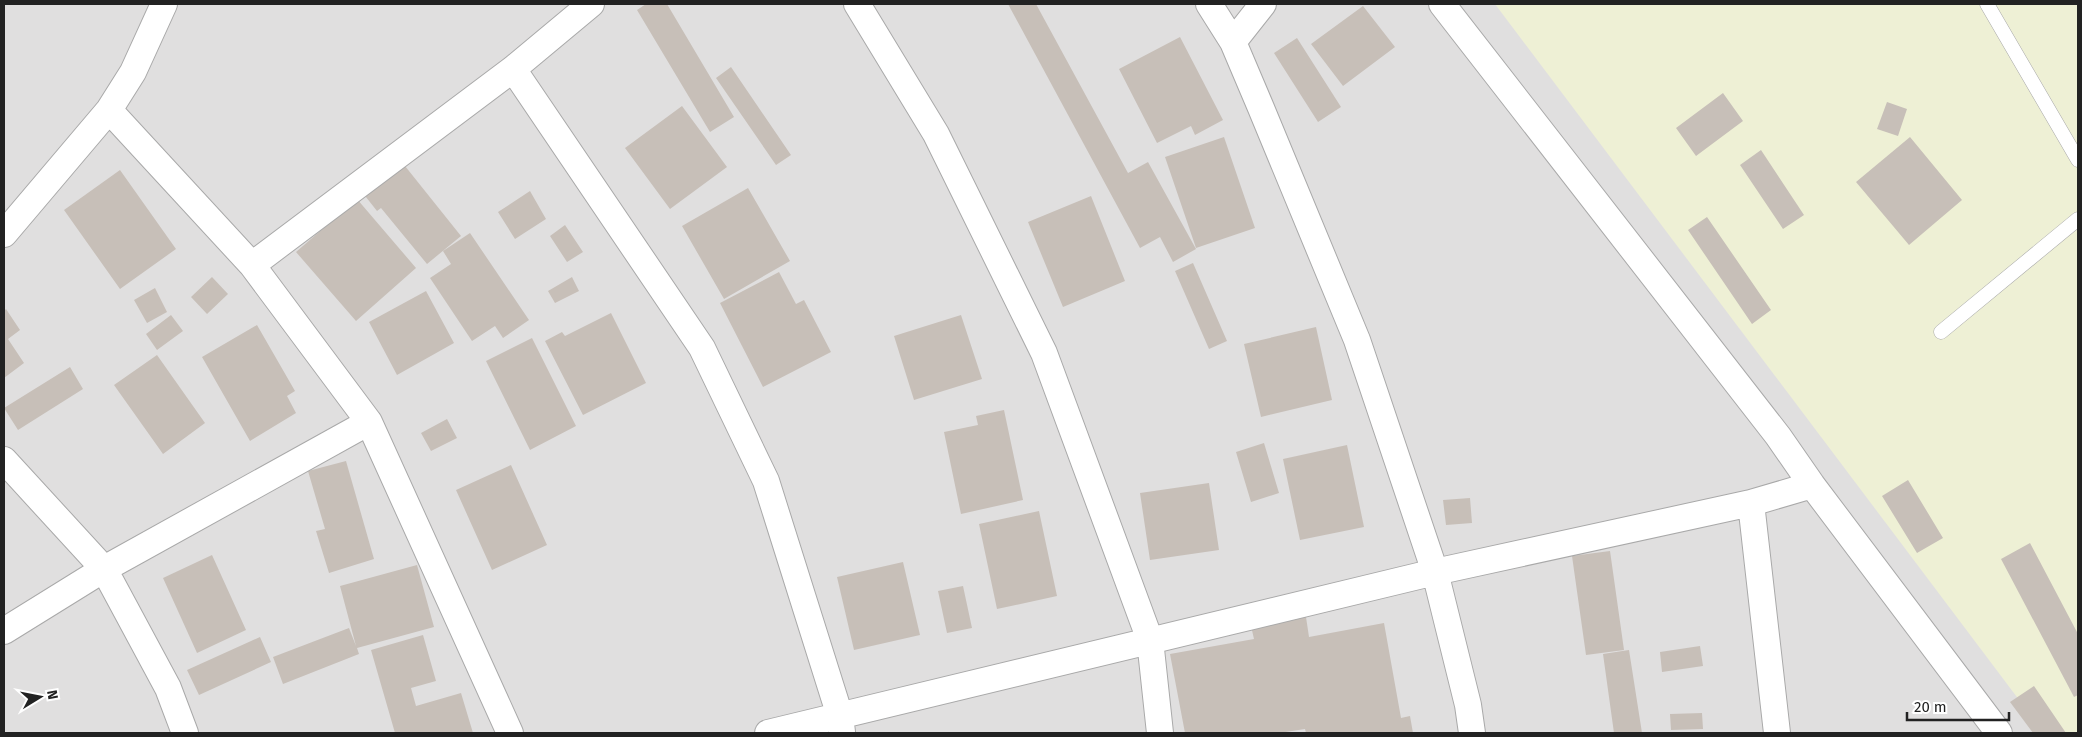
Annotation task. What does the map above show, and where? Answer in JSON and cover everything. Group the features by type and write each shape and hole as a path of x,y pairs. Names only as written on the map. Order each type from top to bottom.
{"street":[{"path":"4,234 109,110 133,72 164,4"},
{"path":"252,265 513,69 591,4"},
{"path":"857,4 936,134 1044,353 1150,640 1160,733"},
{"path":"1209,4 1233,42 1357,340 1436,572 1468,705 1472,733"},
{"path":"1233,42 1263,4"},
{"path":"1442,4 1778,436 1812,485 1999,733"},
{"path":"513,69 702,348 766,482 841,725"},
{"path":"109,110 252,265 369,422 510,733"},
{"path":"4,631 104,569 369,422"},
{"path":"4,460 104,569 168,688 185,733"},
{"path":"768,733 841,725 1150,640 1436,572 1751,503 1812,485"},
{"path":"1751,503 1777,733"}],"lane":[{"path":"1988,4 2078,160"},
{"path":"1941,332 2078,219"}],"shaded area":[{"path":"4,4 2078,4 2078,733 4,733"}],"green space":[{"path":"1495,4 2078,4 2078,733 2044,733"}],"building":[{"path":"646,4 667,4 734,117 710,132 637,10"},
{"path":"1008,4 1036,4 1128,173 1148,162 1196,249 1173,262 1160,237 1140,248"},
{"path":"1363,6 1395,47 1343,86 1311,44"},
{"path":"1180,37 1223,120 1195,135 1191,126 1157,143 1119,69"},
{"path":"1297,38 1341,107 1318,122 1274,53"},
{"path":"731,67 791,155 776,165 716,78"},
{"path":"1723,93 1743,121 1696,156 1676,128"},
{"path":"1887,102 1907,109 1898,136 1877,129"},
{"path":"682,106 727,167 670,209 625,148"},
{"path":"1224,137 1255,228 1196,248 1165,157"},
{"path":"1910,137 1962,200 1909,245 1856,182"},
{"path":"1761,150 1804,215 1783,229 1740,165"},
{"path":"401,161 461,236 427,264 381,208 377,211 362,192"},
{"path":"120,170 176,249 120,289 64,210"},
{"path":"748,188 790,261 724,299 682,226"},
{"path":"530,191 546,219 515,239 498,212"},
{"path":"1091,196 1125,281 1063,307 1028,222"},
{"path":"357,199 416,268 356,321 296,252"},
{"path":"1707,217 1771,310 1752,324 1688,230"},
{"path":"565,225 583,252 567,262 550,236"},
{"path":"470,233 529,320 503,338 495,326 472,341 430,278 451,264 443,251"},
{"path":"1193,263 1227,341 1209,349 1175,271"},
{"path":"779,272 796,304 804,300 831,352 763,387 720,303"},
{"path":"212,277 228,294 207,314 191,297"},
{"path":"572,277 579,291 555,303 548,291"},
{"path":"155,288 167,312 147,323 134,300"},
{"path":"426,291 454,343 397,375 369,322"},
{"path":"6,309 20,330 8,339 24,363 4,378 4,311"},
{"path":"611,313 646,383 583,415 545,341 562,332 565,336"},
{"path":"171,315 183,331 157,350 146,334"},
{"path":"961,315 982,379 914,400 894,336"},
{"path":"257,325 295,391 287,396 296,413 250,441 202,357"},
{"path":"1316,327 1332,400 1261,417 1244,344"},
{"path":"532,338 576,426 530,450 486,361"},
{"path":"157,355 205,423 163,454 114,385"},
{"path":"70,367 83,389 18,430 4,408"},
{"path":"1004,410 1023,500 961,514 944,432 978,425 976,416"},
{"path":"447,419 457,438 431,451 421,433"},
{"path":"1264,443 1279,493 1251,502 1236,452"},
{"path":"1347,445 1364,527 1300,540 1283,459"},
{"path":"346,461 374,559 329,573 316,531 325,529 308,471"},
{"path":"511,465 547,545 492,570 456,490"},
{"path":"1908,480 1943,538 1917,553 1882,496"},
{"path":"1209,483 1219,550 1150,560 1140,493"},
{"path":"1470,498 1472,523 1446,525 1443,500"},
{"path":"1039,511 1057,596 997,609 979,524"},
{"path":"2030,543 2078,634 2078,695 2074,697 2001,559"},
{"path":"1610,551 1624,650 1586,655 1572,556"},
{"path":"212,555 246,630 197,653 163,578"},
{"path":"903,562 920,635 854,650 837,577"},
{"path":"417,565 434,627 357,648 359,654 283,684 273,657 349,628 356,646 340,586"},
{"path":"963,586 972,628 947,633 938,591"},
{"path":"1306,617 1309,637 1384,623 1401,718 1410,716 1413,733 1306,733 1305,729 1279,733 1185,733 1170,654 1254,639 1251,626"},
{"path":"423,635 436,681 411,688 416,706 461,693 473,733 395,733 371,650"},
{"path":"260,637 271,662 199,695 187,670"},
{"path":"1700,646 1703,666 1662,672 1660,652"},
{"path":"1629,650 1642,733 1614,733 1603,654"},
{"path":"2034,686 2066,733 2033,733 2010,702"},
{"path":"1702,713 1703,729 1671,730 1670,714"}]}
